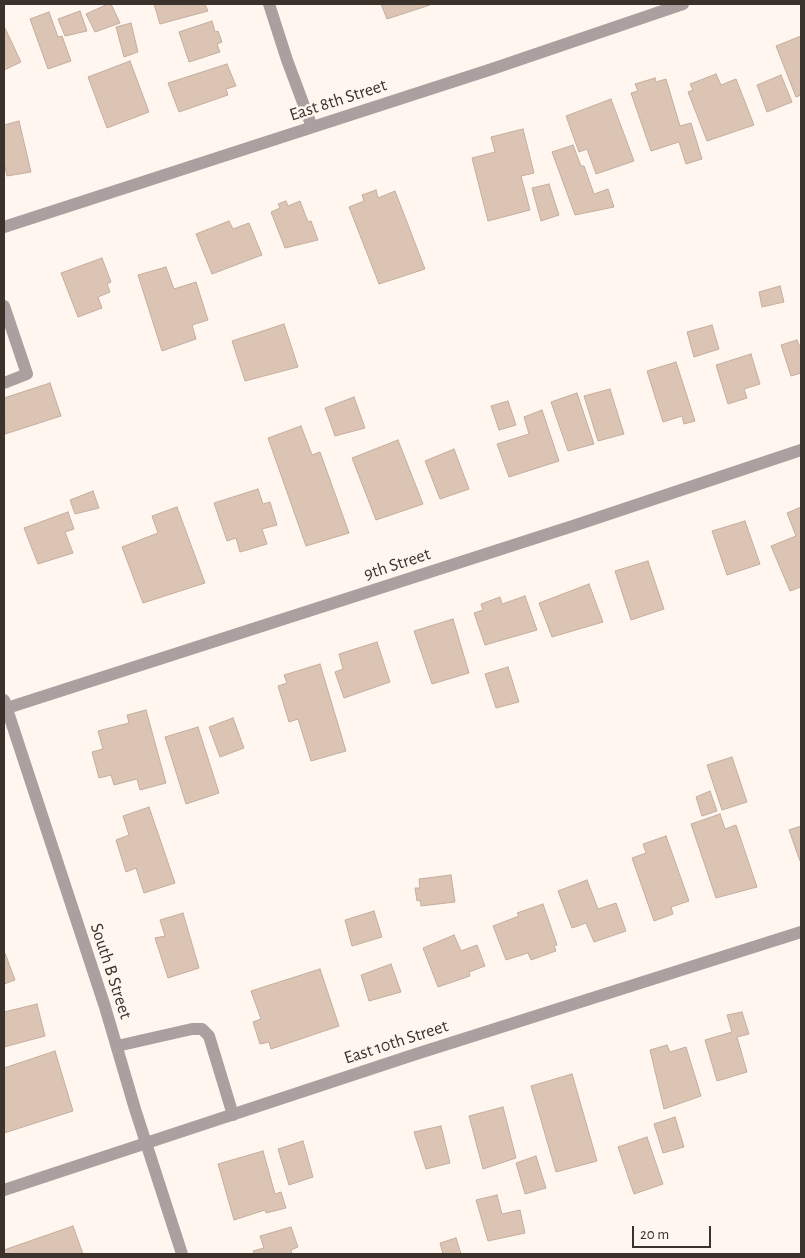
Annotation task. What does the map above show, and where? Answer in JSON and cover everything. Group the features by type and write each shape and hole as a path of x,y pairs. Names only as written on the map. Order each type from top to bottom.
{"street":[{"path":"269,4 312,127"},
{"name":"East 8th Street","path":"4,227 492,69 682,4"},
{"path":"4,306 27,374 4,383"},
{"name":"9th Street","path":"5,706 579,524 801,450"},
{"name":"South B Street","path":"5,706 117,1046 182,1254"},
{"name":"East 10th Street","path":"4,1190 416,1054 801,932"},
{"path":"117,1046 192,1029 202,1030 209,1036 233,1115"}],"building":[{"path":"111,4 120,23 95,32 86,14"},
{"path":"154,4 205,4 208,11 160,24"},
{"path":"381,4 433,4 387,19"},
{"path":"80,11 87,31 65,36 58,19"},
{"path":"49,12 58,37 62,36 71,61 48,69 30,19"},
{"path":"212,21 215,32 218,31 222,42 217,44 220,52 189,62 179,32"},
{"path":"131,23 138,52 124,57 116,27"},
{"path":"4,26 21,62 4,70"},
{"path":"801,36 801,95 796,97 776,46"},
{"path":"130,61 149,112 107,128 88,77"},
{"path":"227,64 236,86 226,89 228,95 179,112 168,83"},
{"path":"716,74 721,85 736,79 754,125 707,141 688,92 693,90 690,84"},
{"path":"781,75 792,102 767,112 757,85"},
{"path":"655,78 656,82 666,79 680,126 691,123 702,159 686,164 679,142 651,151 631,93 638,91 635,84"},
{"path":"611,99 634,161 596,174 587,149 579,152 566,116"},
{"path":"19,121 31,172 7,176 4,162 4,125"},
{"path":"523,129 534,173 521,176 530,210 488,221 472,158 495,152 491,137"},
{"path":"573,145 581,166 584,166 594,194 608,189 614,207 575,215 552,152"},
{"path":"549,184 559,215 541,221 532,188"},
{"path":"376,190 378,198 395,191 425,269 379,284 349,207 364,201 362,195"},
{"path":"286,201 288,206 300,201 308,222 311,221 318,240 285,248 271,212 280,208 278,204"},
{"path":"229,221 233,229 249,223 262,255 212,274 196,234"},
{"path":"102,258 111,282 107,284 110,292 98,297 102,308 78,317 61,273"},
{"path":"166,267 174,289 196,282 208,320 192,325 196,339 162,351 138,275"},
{"path":"780,286 784,302 762,307 759,292"},
{"path":"284,324 298,367 245,381 232,341"},
{"path":"712,325 719,349 694,357 687,332"},
{"path":"797,340 801,347 801,373 791,376 781,345"},
{"path":"751,354 760,384 744,389 747,398 728,404 716,365"},
{"path":"676,362 695,421 684,424 682,416 663,422 647,371"},
{"path":"50,383 61,416 5,434 4,398"},
{"path":"610,389 624,434 598,441 584,396"},
{"path":"577,393 594,444 568,451 551,402"},
{"path":"354,397 365,428 335,436 325,408"},
{"path":"508,401 516,425 499,430 491,406"},
{"path":"542,410 559,461 509,477 497,444 529,434 524,417"},
{"path":"301,426 312,455 320,452 349,533 306,546 268,438"},
{"path":"398,440 423,504 376,520 352,458"},
{"path":"454,449 469,489 440,499 425,461"},
{"path":"258,489 263,504 270,502 277,525 262,529 267,544 240,552 236,538 227,541 214,503"},
{"path":"93,491 99,508 75,514 70,500"},
{"path":"177,507 205,583 143,603 122,547 158,533 152,516"},
{"path":"801,507 801,587 790,591 771,546 796,536 787,513"},
{"path":"68,512 74,529 65,532 73,553 38,564 24,528"},
{"path":"745,521 760,564 727,575 712,531"},
{"path":"648,561 664,609 631,620 615,571"},
{"path":"589,584 603,622 552,637 539,603"},
{"path":"525,596 537,630 485,645 474,613 483,610 481,604 500,597 502,604"},
{"path":"453,619 469,673 432,684 414,631"},
{"path":"377,642 390,682 344,698 335,672 343,669 339,654"},
{"path":"320,664 346,751 311,761 298,719 289,722 278,686 287,683 284,675"},
{"path":"508,667 519,702 496,708 485,674"},
{"path":"146,710 166,783 140,790 137,779 114,785 111,775 99,778 92,752 103,749 98,731 129,723 127,715"},
{"path":"233,718 244,748 220,757 209,727"},
{"path":"198,727 219,793 186,804 165,737"},
{"path":"732,757 747,802 722,810 707,765"},
{"path":"710,791 717,811 702,816 696,797"},
{"path":"149,807 175,883 144,893 136,868 126,872 116,840 129,835 123,816"},
{"path":"720,814 725,829 736,825 757,887 716,898 691,824"},
{"path":"801,826 801,860 800,861 789,830"},
{"path":"666,836 689,901 671,907 673,914 654,921 632,858 646,853 643,844"},
{"path":"451,875 455,902 421,906 420,900 417,901 415,888 420,888 419,879"},
{"path":"587,880 598,909 616,903 626,931 594,942 586,923 572,928 558,891"},
{"path":"543,904 557,945 554,946 556,951 531,960 528,953 506,960 493,926 519,916 517,913"},
{"path":"374,911 382,937 352,946 345,920"},
{"path":"183,913 199,968 168,978 155,938 165,936 160,920"},
{"path":"454,935 461,951 477,945 485,966 469,972 470,976 438,987 423,948"},
{"path":"4,953 15,980 4,984"},
{"path":"391,964 401,992 369,1001 361,975"},
{"path":"320,969 339,1026 271,1049 269,1042 260,1044 253,1022 261,1019 251,991"},
{"path":"37,1004 45,1036 4,1047 4,1012"},
{"path":"742,1012 749,1034 737,1037 747,1072 717,1081 705,1040 732,1032 727,1015"},
{"path":"667,1045 670,1052 686,1047 701,1096 664,1109 650,1050"},
{"path":"55,1051 73,1111 4,1133 4,1068"},
{"path":"572,1074 597,1161 556,1172 531,1086"},
{"path":"503,1107 516,1158 483,1169 469,1116"},
{"path":"675,1117 684,1147 663,1153 654,1124"},
{"path":"441,1126 450,1163 426,1169 414,1132"},
{"path":"647,1137 663,1184 634,1194 618,1147"},
{"path":"303,1141 313,1177 289,1185 278,1149"},
{"path":"263,1151 275,1194 281,1192 286,1208 266,1213 265,1210 234,1220 218,1164"},
{"path":"536,1156 546,1188 525,1194 516,1163"},
{"path":"497,1195 502,1214 520,1210 525,1233 488,1241 476,1200"},
{"path":"73,1226 83,1254 4,1254 4,1250"},
{"path":"291,1227 298,1247 291,1250 292,1254 254,1254 253,1251 264,1248 260,1236"},
{"path":"456,1238 461,1254 443,1254 440,1243"}]}
